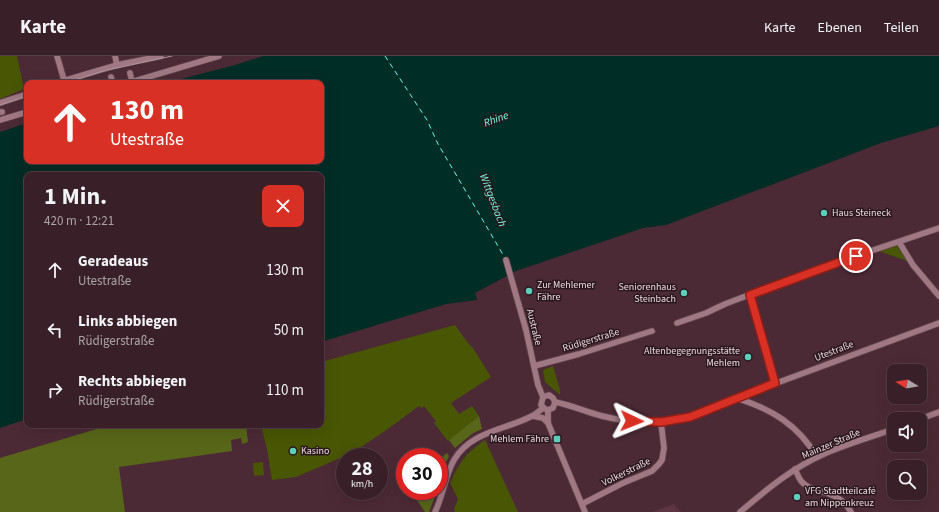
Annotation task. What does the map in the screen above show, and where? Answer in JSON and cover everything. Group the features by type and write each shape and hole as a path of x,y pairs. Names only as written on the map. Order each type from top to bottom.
{"street":[{"path":"57,56 64,80 135,59 161,56"},
{"path":"115,56 116,65"},
{"path":"136,80 180,66 219,57"},
{"path":"130,72 130,80"},
{"path":"0,103 24,95"},
{"path":"0,120 24,112"},
{"path":"677,323 824,267 939,228"},
{"path":"898,242 939,296"},
{"name":"Austraße","path":"506,260 526,330 538,385 543,397 541,402 545,409 548,423 585,512"},
{"path":"750,295 775,383"},
{"name":"Utestraße","path":"555,402 613,418 642,422 661,422 690,417 775,383 939,323"},
{"name":"Rüdigerstraße","path":"534,366 579,354 652,331"},
{"path":"435,512 443,493 450,467 460,452 469,443 482,435 532,416 545,409 553,408 555,402 551,396 547,395 543,397"},
{"path":"736,398 759,406 788,422 804,438 817,457"},
{"path":"927,416 939,412"},
{"path":"532,416 543,418 548,423"},
{"name":"Volkerstraße","path":"582,504 623,483 652,471 660,464 664,448 661,422"},
{"name":"Mainzer Straße","path":"740,512 770,487 817,457 887,432"},
{"path":"796,469 801,480 805,484 836,496 844,502 851,512"}],"shaded area":[{"path":"674,504 681,512 653,512"}],"green space":[{"path":"0,56 17,56 24,89 0,99"},
{"path":"897,246 907,261 879,251"},
{"path":"455,325 473,348 491,377 451,403 459,414 472,406 479,416 448,441 434,423 436,421 424,406 422,408 419,406 360,448 336,448 336,460 296,477 272,480 262,428 324,428 324,361"},
{"path":"553,366 560,395 545,382 543,370"},
{"path":"479,416 482,429 473,433 455,448 449,440"},
{"path":"100,428 246,428 248,442 242,444 241,438 231,440 232,451 119,467 125,512 0,512 0,458"},
{"path":"485,440 518,512 455,512 454,509 458,499 450,483 464,458"},
{"path":"263,462 264,475 254,476 253,463"},
{"path":"417,500 434,500 429,512 425,512"}],"water":[{"path":"263,56 939,56 939,126 881,143 666,225 643,228 516,271 475,293 477,300 446,304 324,341 324,172 24,172 24,420 0,428 0,132 24,124 24,164 324,164 324,80 178,80"}],"ferry route":[{"path":"385,56 427,120 438,144 505,258"}],"tram line":[{"path":"75,80 103,71 172,56"},
{"path":"0,105 24,97"}],"place":[{"name":"Haus Steineck","path":"824,213"},
{"name":"Zur Mehlemer Fähre","path":"529,291"},
{"name":"Seniorenhaus Steinbach","path":"684,293"},
{"name":"Altenbegegnungsstätte Mehlem","path":"748,357"},
{"name":"Mehlem Fähre","path":"557,439"},
{"name":"Kasino","path":"293,451"},
{"name":"VFG Stadtteilcafé am Nippenkreuz","path":"797,497"}],"route":[{"path":"632,421 661,422 690,417 775,383 750,295 806,273 856,256"}],"water label":[{"name":"Rhine","path":"496,119"},
{"name":"Wittgesbach","path":"493,200"}]}
